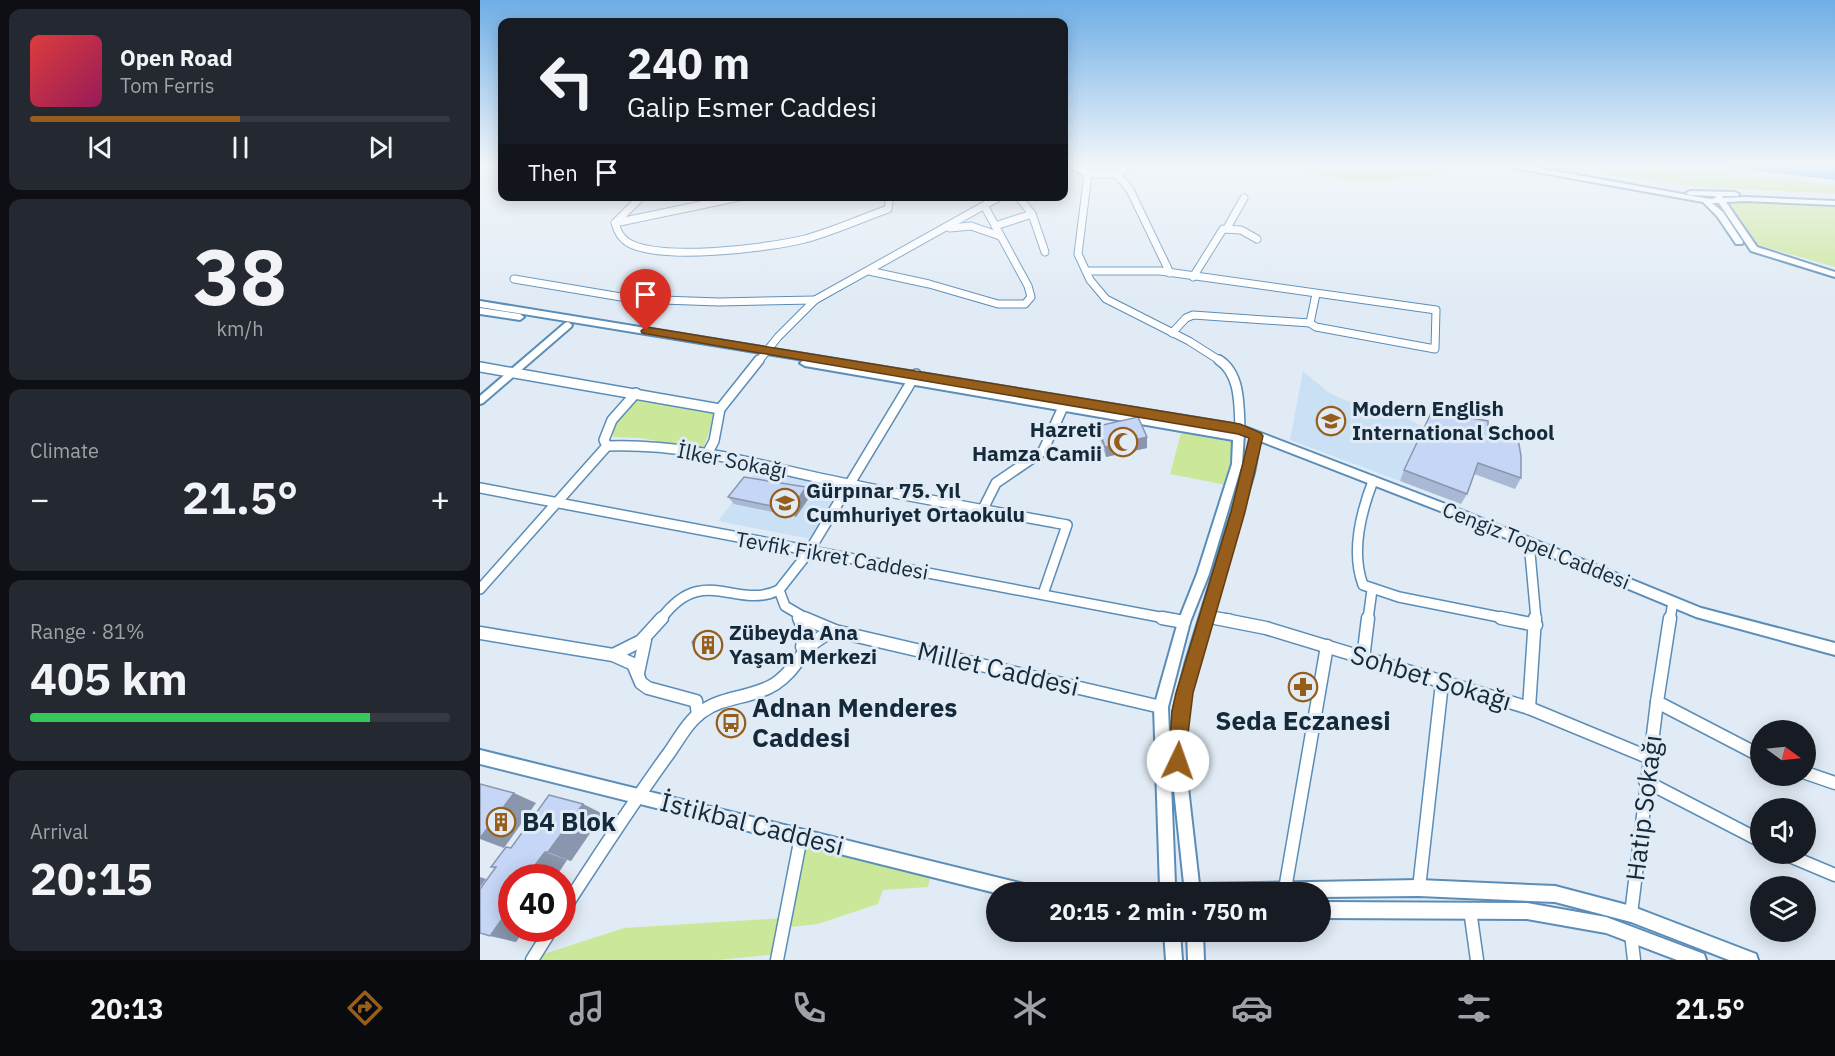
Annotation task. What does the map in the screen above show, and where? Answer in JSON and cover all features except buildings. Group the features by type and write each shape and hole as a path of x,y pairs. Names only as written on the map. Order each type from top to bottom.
{"street":[{"path":"615,223 627,211"},
{"path":"615,223 673,211"},
{"path":"615,223 622,238 641,246 720,251 792,242 883,211"},
{"path":"707,454 718,429 720,409 800,313 815,300 978,211"},
{"path":"869,271 929,284 998,304 1025,304 1031,297 1028,286 987,211"},
{"path":"1030,211 1045,252"},
{"path":"1083,211 1078,254 1086,271 1106,299 1224,363 1239,391 1237,464 1203,574 1184,622 1161,707 1168,882"},
{"path":"1140,211 1170,273"},
{"path":"1192,277 1216,238 1227,228 1237,211"},
{"path":"1717,211 1745,249 1835,275"},
{"path":"1727,211 1754,249 1774,258"},
{"path":"995,226 1032,214"},
{"path":"936,232 971,226 1000,236"},
{"path":"1227,228 1249,232 1257,238"},
{"path":"1086,271 1170,273 1436,310 1435,349 1325,329 1310,323 1193,315 1186,318 1172,333"},
{"path":"514,279 644,300 709,302 815,300"},
{"path":"1310,323 1316,294"},
{"path":"480,304 571,322"},
{"path":"480,311 571,322 766,353 1238,433"},
{"path":"480,401 571,322"},
{"path":"480,367 720,409"},
{"path":"914,378 1063,407 1238,433"},
{"path":"765,597 779,590 808,553 914,378"},
{"path":"480,590 607,446 604,440 608,426 636,393"},
{"path":"983,509 996,483 1042,451 1063,407"},
{"name":"Cengiz Topel Caddesi","path":"1238,433 1257,436 1373,481 1700,613 1774,635 1835,649"},
{"path":"1191,882 1178,761 1180,711 1241,502 1257,436"},
{"name":"İlker Sokağı","path":"607,446 635,443 707,454 849,484 1067,525 1042,594"},
{"path":"1373,481 1366,502 1358,562 1360,580 1363,585 1372,590 1536,625"},
{"name":"Tevfik Fikret Caddesi","path":"480,488 808,553 1042,594 1184,622"},
{"path":"1528,542 1536,625 1529,708"},
{"path":"638,673 641,649 646,637 668,607 696,593 717,589 765,597 784,605 798,615 806,638 802,650"},
{"path":"779,590 779,597 784,605"},
{"path":"1363,660 1372,590"},
{"name":"Hatip Sokağı","path":"1631,914 1646,781 1673,602"},
{"name":"Millet Caddesi","path":"798,615 835,631 1161,707"},
{"name":"Sohbet Sokağı","path":"1206,617 1236,620 1529,708 1650,759"},
{"path":"576,890 636,795 698,715 719,703 764,690 776,684 784,677 811,640 835,631"},
{"path":"480,633 613,656 633,664 641,683 648,688 719,703"},
{"path":"613,656 646,637"},
{"path":"1286,882 1327,646"},
{"path":"1419,888 1442,683"},
{"path":"693,699 698,705 698,715"},
{"path":"1657,702 1750,750"},
{"path":"1161,707 1180,711"},
{"name":"İstikbal Caddesi","path":"480,757 986,883"},
{"path":"1816,776 1835,783"},
{"path":"1646,781 1750,835"},
{"path":"777,960 801,837"},
{"path":"1809,864 1835,875"},
{"path":"1331,889 1419,888 1555,894 1631,914 1750,960"},
{"path":"1331,910 1527,911 1606,925 1698,960"},
{"path":"1470,910 1477,960"},
{"path":"1631,914 1634,960"},
{"path":"532,960 543,942"},
{"path":"1173,942 1174,960"},
{"path":"1195,942 1196,960"}],"shaded area":[{"path":"1303,371 1328,392 1345,400 1408,419 1424,427 1400,481 1290,440"},
{"name":"Gürpınar 75. Yıl Cumhuriyet Ortaokulu","path":"760,466 849,485 816,540 718,521"}],"green space":[{"path":"1734,211 1835,211 1835,267 1758,245"},
{"path":"636,398 716,411 703,450 641,438 613,437 613,425"},
{"path":"1181,433 1231,442 1233,456 1226,485 1170,474"},
{"path":"804,845 932,870 928,887 883,890 878,904 818,924 783,928 778,954 718,960 532,960 535,957 624,928 784,918"}],"place":[{"name":"Modern English International School","path":"1331,421"},
{"name":"Hazreti Hamza Camii","path":"1123,442"},
{"name":"Gürpınar 75. Yıl Cumhuriyet Ortaokulu","path":"785,503"},
{"name":"Zübeyda Ana Yaşam Merkezi","path":"708,645"},
{"name":"Seda Eczanesi","path":"1303,687"},
{"name":"Adnan Menderes Caddesi","path":"731,723"},
{"name":"B4 Blok","path":"501,822"}],"route":[{"path":"646,331 1240,429 1257,436 1238,512 1184,693 1180,711 1178,761"}]}
